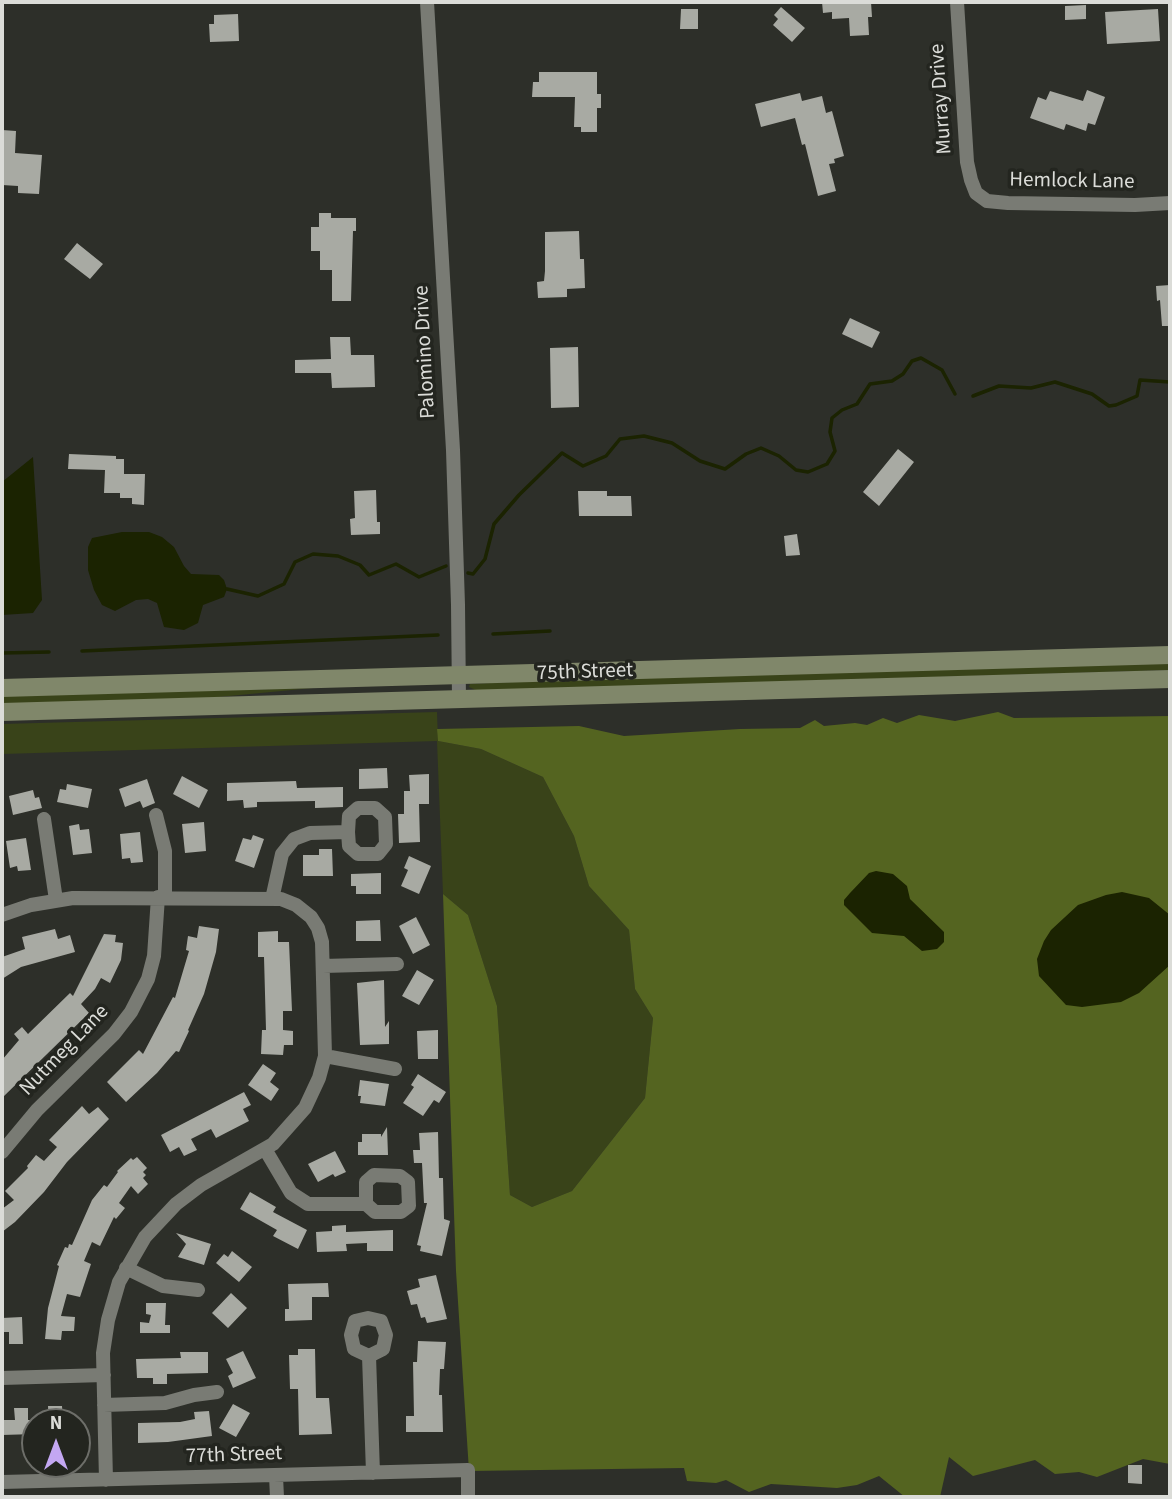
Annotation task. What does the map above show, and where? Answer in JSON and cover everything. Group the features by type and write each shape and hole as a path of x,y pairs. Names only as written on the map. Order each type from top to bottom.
{"main road":[{"name":"75th Street","path":"2,712 458,687 1170,654"},
{"name":"75th Street","path":"2,688 458,687 1170,679"}],"street":[{"name":"Palomino Drive","path":"427,2 453,450 458,687"},
{"name":"Murray Drive","path":"957,2 967,162 976,193"},
{"name":"Hemlock Lane","path":"976,193 986,201 1008,203 1170,203"},
{"name":"Nutmeg Lane","path":"2,1152 37,1110 114,1034 136,1004 148,979 154,956 164,851 156,815"},
{"path":"44,819 56,900"},
{"path":"272,899 282,853 293,839 310,833 348,832"},
{"path":"2,915 56,900 161,897 281,899 296,905 311,917 322,942 325,1056 319,1078 305,1108 280,1138 201,1185 176,1204 145,1237 119,1282 108,1320 103,1353 106,1480"},
{"path":"323,966 397,964"},
{"path":"325,1056 395,1069"},
{"path":"265,1149 291,1193 301,1201 315,1205 366,1204"},
{"path":"126,1269 163,1286 198,1290"},
{"path":"369,1356 373,1473"},
{"path":"2,1378 104,1375"},
{"path":"104,1405 164,1404 194,1395 217,1392"},
{"name":"77th Street","path":"2,1482 468,1470 468,1497"},
{"path":"276,1476 277,1497"}],"shaded area":[{"path":"33,457 42,600 33,613 2,615 2,482"},
{"path":"122,532 149,532 162,537 174,547 191,574 219,575 227,589 224,597 203,605 198,623 184,630 164,627 157,603 148,599 136,600 115,611 102,605 88,570 88,547 92,538"},
{"path":"1170,663 1170,670 478,691 469,687 470,684 512,682"},
{"path":"313,688 208,698 2,704 2,696"},
{"path":"437,712 438,741 481,749 543,777 574,836 589,886 629,930 635,989 653,1018 645,1098 572,1191 532,1207 510,1195 497,1006 468,915 443,894 437,741 2,754 2,724"},
{"path":"876,871 893,874 907,886 910,899 944,932 944,942 937,949 922,951 904,936 872,933 844,905 844,900 850,893 869,873"},
{"path":"1122,892 1149,898 1170,915 1170,965 1139,993 1121,1002 1082,1007 1066,1005 1039,976 1037,959 1044,941 1051,930 1078,905"}],"green space":[{"path":"998,712 1014,718 1170,716 1170,1464 1143,1459 1097,1477 1079,1472 1055,1474 1035,1460 973,1476 949,1457 940,1497 905,1497 879,1476 857,1485 837,1488 771,1484 749,1492 726,1480 716,1483 687,1481 684,1468 469,1471 456,1271 443,894 468,915 497,1006 510,1195 532,1207 572,1191 645,1098 653,1018 635,989 629,930 589,886 574,836 543,777 481,749 438,741 437,729 579,726 624,736 800,728 815,720 824,726 855,723 867,725 883,718 897,723 919,715 955,721"}],"building":[{"path":"822,2 871,2 869,35 850,36 849,18 832,19 832,12 823,13"},
{"path":"1086,5 1086,19 1065,20 1065,6"},
{"path":"781,7 805,28 792,42 773,25 778,19 774,15"},
{"path":"681,9 698,9 698,29 680,29"},
{"path":"1158,9 1160,41 1107,44 1105,12"},
{"path":"238,14 239,41 210,42 209,24 214,24 214,15"},
{"path":"539,72 597,72 597,94 601,94 601,108 597,108 597,132 581,132 581,127 574,127 575,97 532,97 533,82 539,82"},
{"path":"1087,90 1105,97 1095,125 1088,123 1086,131 1066,124 1064,130 1030,118 1038,97 1046,100 1050,91 1083,101"},
{"path":"800,93 802,101 822,96 826,113 832,111 844,156 829,164 836,191 818,196 805,144 802,145 795,118 761,127 755,104"},
{"path":"2,130 16,131 15,153 42,155 39,194 18,193 18,186 2,185"},
{"path":"319,213 331,213 331,218 356,218 356,231 353,231 351,301 332,301 332,270 320,270 320,251 311,251 311,227 319,227"},
{"path":"579,231 585,288 567,289 567,297 538,298 537,282 544,281 545,232"},
{"path":"77,243 103,264 90,279 64,259"},
{"path":"1170,285 1170,326 1162,326 1156,286"},
{"path":"850,318 880,332 872,348 842,334"},
{"path":"330,337 350,337 351,355 374,355 375,387 332,388 331,373 295,373 295,360 331,359"},
{"path":"578,347 579,407 551,408 550,348"},
{"path":"898,449 914,462 879,506 863,492"},
{"path":"69,454 116,456 116,459 124,459 124,474 145,474 144,505 132,504 132,498 120,498 120,493 104,493 105,470 68,469"},
{"path":"376,490 380,534 351,535 350,519 355,518 354,491"},
{"path":"578,491 607,491 607,496 631,496 632,516 579,516"},
{"path":"797,534 800,555 786,556 784,536"},
{"path":"387,768 388,788 359,789 359,769"},
{"path":"429,774 429,804 419,804 420,842 399,843 398,814 404,814 404,791 410,791 409,775"},
{"path":"182,776 208,790 199,808 173,794"},
{"path":"147,779 155,803 143,808 140,801 125,807 119,789"},
{"path":"296,781 297,788 343,787 343,807 315,808 315,801 257,802 257,807 244,808 243,800 227,801 227,783"},
{"path":"67,784 92,789 88,808 57,802 60,789 66,790"},
{"path":"33,790 35,798 39,797 42,808 13,815 9,796"},
{"path":"204,822 206,851 185,853 182,824"},
{"path":"79,824 80,830 89,829 92,853 73,855 69,826"},
{"path":"140,832 143,862 131,863 130,858 122,859 120,834"},
{"path":"253,835 264,839 254,868 235,861 243,838 251,840"},
{"path":"26,838 31,870 18,871 17,866 10,868 6,841"},
{"path":"319,849 332,849 333,876 303,876 303,855 319,855"},
{"path":"409,856 431,866 419,894 401,886 408,870 404,868"},
{"path":"381,873 381,894 356,894 356,886 351,886 351,874"},
{"path":"416,917 430,945 413,954 399,926"},
{"path":"380,920 381,941 356,941 356,921"},
{"path":"199,926 219,929 216,952 204,994 189,1031 179,1052 176,1051 126,1102 107,1082 139,1050 143,1054 173,997 175,998 189,951 186,950 188,936 197,938"},
{"path":"55,929 58,939 70,935 75,952 21,967 2,979 2,957 25,949 22,937"},
{"path":"278,931 278,942 289,942 292,1011 283,1011 283,1030 293,1031 293,1045 284,1045 283,1055 261,1054 262,1030 266,1030 264,957 258,957 258,932"},
{"path":"104,934 116,935 115,942 123,943 121,960 110,983 101,978 81,1004 89,1013 2,1098 2,1060 19,1040 14,1034 22,1027 28,1034 70,993 73,996"},
{"path":"417,970 434,980 419,1005 402,996"},
{"path":"384,980 385,1027 389,1021 389,1044 360,1045 357,983"},
{"path":"438,1030 438,1059 418,1059 417,1031"},
{"path":"263,1064 276,1073 270,1082 279,1089 271,1101 248,1085"},
{"path":"418,1074 446,1092 439,1103 434,1100 423,1116 403,1103 414,1087 411,1085"},
{"path":"360,1080 389,1084 385,1106 360,1103"},
{"path":"244,1092 251,1105 243,1109 249,1121 216,1138 211,1129 191,1139 197,1150 184,1156 179,1147 170,1152 161,1135"},
{"path":"82,1106 89,1114 98,1107 109,1119 67,1162 44,1192 2,1232 2,1209 14,1200 5,1191 28,1168 36,1155 44,1161 57,1147 49,1140"},
{"path":"387,1127 388,1155 358,1155 358,1142 362,1142 362,1134 381,1134 381,1137"},
{"path":"438,1132 439,1178 443,1178 444,1219 450,1221 442,1256 420,1251 421,1246 417,1245 427,1203 424,1203 422,1163 414,1163 413,1150 420,1150 419,1133"},
{"path":"335,1151 346,1172 335,1177 333,1174 318,1182 308,1164"},
{"path":"137,1157 147,1168 143,1172 146,1175 143,1178 148,1184 138,1194 131,1186 119,1203 125,1208 116,1219 114,1217 100,1246 92,1242 84,1261 91,1264 80,1297 67,1294 61,1316 75,1317 74,1331 62,1331 61,1340 45,1339 48,1308 59,1266 57,1265 65,1247 72,1245 92,1200 104,1185 107,1187 117,1171 131,1158 133,1160"},
{"path":"250,1192 276,1207 273,1212 307,1230 298,1249 273,1236 277,1230 240,1209"},
{"path":"346,1225 346,1232 393,1230 393,1251 367,1251 367,1243 346,1244 347,1251 317,1252 316,1232 332,1231 332,1226"},
{"path":"176,1233 211,1244 204,1265 178,1257 186,1244"},
{"path":"232,1251 252,1267 239,1282 216,1263 224,1254 228,1257"},
{"path":"436,1275 447,1319 427,1323 425,1317 421,1318 417,1304 411,1305 407,1291 420,1287 418,1279"},
{"path":"328,1283 329,1297 312,1297 312,1320 285,1321 285,1309 289,1309 288,1284"},
{"path":"231,1293 247,1308 228,1328 212,1313"},
{"path":"146,1303 166,1303 165,1325 170,1325 170,1333 140,1333 140,1322 149,1323 151,1315 146,1314"},
{"path":"22,1317 23,1344 9,1344 9,1332 2,1332 2,1318"},
{"path":"418,1341 446,1342 444,1369 440,1369 439,1395 442,1395 443,1432 406,1432 406,1416 414,1416 413,1362 417,1362"},
{"path":"298,1349 315,1349 316,1398 329,1398 332,1434 299,1435 298,1389 290,1389 289,1355 298,1355"},
{"path":"243,1351 256,1378 233,1388 228,1376 233,1373 226,1359"},
{"path":"180,1352 208,1352 208,1373 167,1374 167,1384 153,1384 153,1378 137,1378 136,1359 181,1358"},
{"path":"233,1404 250,1413 236,1437 219,1428"},
{"path":"14,1408 21,1408 21,1434 2,1435 2,1420 15,1420"},
{"path":"209,1411 212,1436 138,1443 138,1423 180,1422 195,1419 194,1412"},
{"path":"1128,1465 1142,1465 1142,1484 1128,1483"}],"waterway":[{"path":"468,573 473,574 485,559 494,524 562,453 583,466 606,456 620,439 644,436 672,443 700,461 725,469 746,454 761,448 779,456 796,470 808,472 827,464 835,451 830,432 832,418 857,404 870,384 892,381 903,374 912,361 921,358 942,370 955,394"},
{"path":"973,396 999,386 1031,388 1055,382 1092,394 1109,406 1137,396 1140,380 1170,382"},
{"path":"227,589 258,596 284,584 295,562 313,554 338,556 360,565 369,575 396,564 419,577 446,566"},
{"path":"493,634 550,631"},
{"path":"82,651 438,635"},
{"path":"2,653 49,652"}]}
